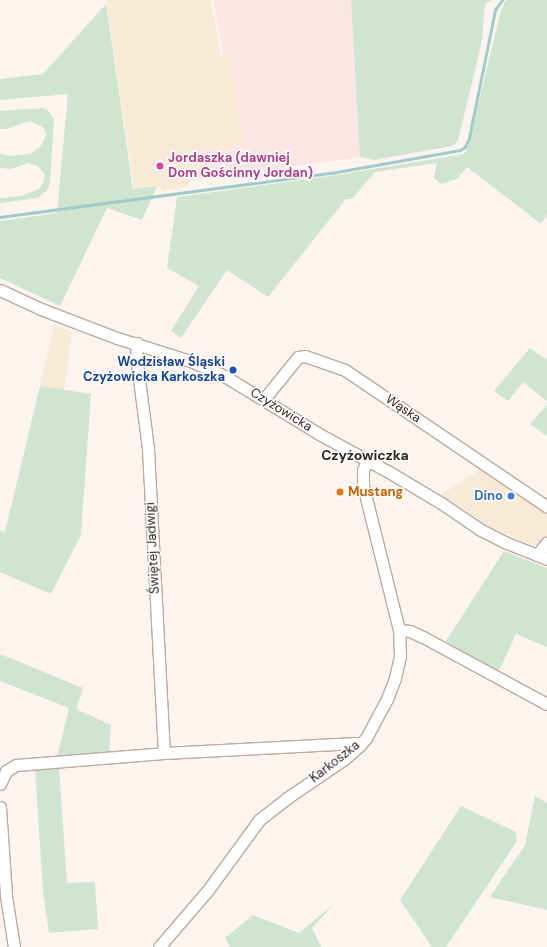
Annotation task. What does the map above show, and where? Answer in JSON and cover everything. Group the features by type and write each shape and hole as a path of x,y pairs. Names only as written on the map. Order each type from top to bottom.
{"street":[{"name":"Czyżowicka","path":"0,290 42,309 117,338 137,343 193,362 226,376 321,435 434,499 481,530 542,557"},
{"name":"Świętej Jadwigi","path":"137,343 136,356 148,448 164,753"},
{"name":"Wąska","path":"264,399 298,357 305,356 345,370 547,507"},
{"name":"Karkoszka","path":"159,947 208,890 259,820 287,798 343,760 360,745 377,718 395,678 400,656 399,630 363,486 363,470 367,460"},
{"path":"542,557 547,542"},
{"path":"399,630 410,631 423,637 547,704"},
{"path":"0,784 6,770 16,765 164,753 356,743 360,745"},
{"path":"0,807 6,896 14,947"}],"shaded area":[{"path":"106,0 211,0 221,55 232,54 246,145 205,153 203,179 189,181 188,186 163,192 157,185 134,188"},
{"path":"213,0 351,0 360,157 203,179 203,151 244,145 231,54 223,55"},
{"path":"54,325 72,332 64,390 40,386"},
{"path":"485,466 547,510 547,538 537,547 494,529 441,495"}],"green space":[{"path":"351,0 492,0 485,4 482,41 458,141 452,146 374,160 360,157"},
{"path":"547,0 547,215 541,224 467,167 457,179 441,184 434,178 437,163 375,172 352,199 346,199 268,297 227,270 181,338 171,331 199,286 167,268 177,197 331,176 464,154 468,147 500,14 505,1"},
{"path":"106,4 133,189 157,186 142,220 107,208 60,306 0,278 0,221 57,213 68,94 0,100 0,79 43,74"},
{"path":"42,108 48,110 54,120 50,183 48,189 38,198 0,203 0,198 21,196 39,189 45,175 38,166 28,163 11,169 0,168 0,154 10,156 30,154 41,146 46,134 43,127 30,121 6,129 0,129 0,111"},
{"path":"530,348 547,360 547,401 523,382 508,401 494,391"},
{"path":"40,386 91,394 81,535 51,594 0,572 0,530 5,532"},
{"path":"547,405 547,436 530,424"},
{"path":"504,551 547,568 547,647 516,634 498,673 446,641"},
{"path":"0,654 83,688 76,709 111,725 109,754 57,758 69,708 0,681"},
{"path":"59,768 67,883 95,882 98,929 49,933 43,891 35,769"},
{"path":"535,796 547,803 547,910 490,897 525,845"},
{"path":"461,806 516,832 517,841 446,947 432,947 400,900"},
{"path":"334,904 312,928 321,947 230,947 225,938 253,915 299,933"}],"waterway":[{"path":"0,217 331,173 460,150 465,147 469,138 495,10 502,0"}],"place":[{"name":"Jordaszka (dawniej Dom Gościnny Jordan)","path":"160,166"},
{"name":"Wodzisław Śląski Czyżowicka Karkoszka","path":"233,370"},
{"name":"Mustang","path":"340,492"},
{"name":"Dino","path":"511,496"}],"district":[{"name":"Czyżowiczka","path":"365,455"}]}
